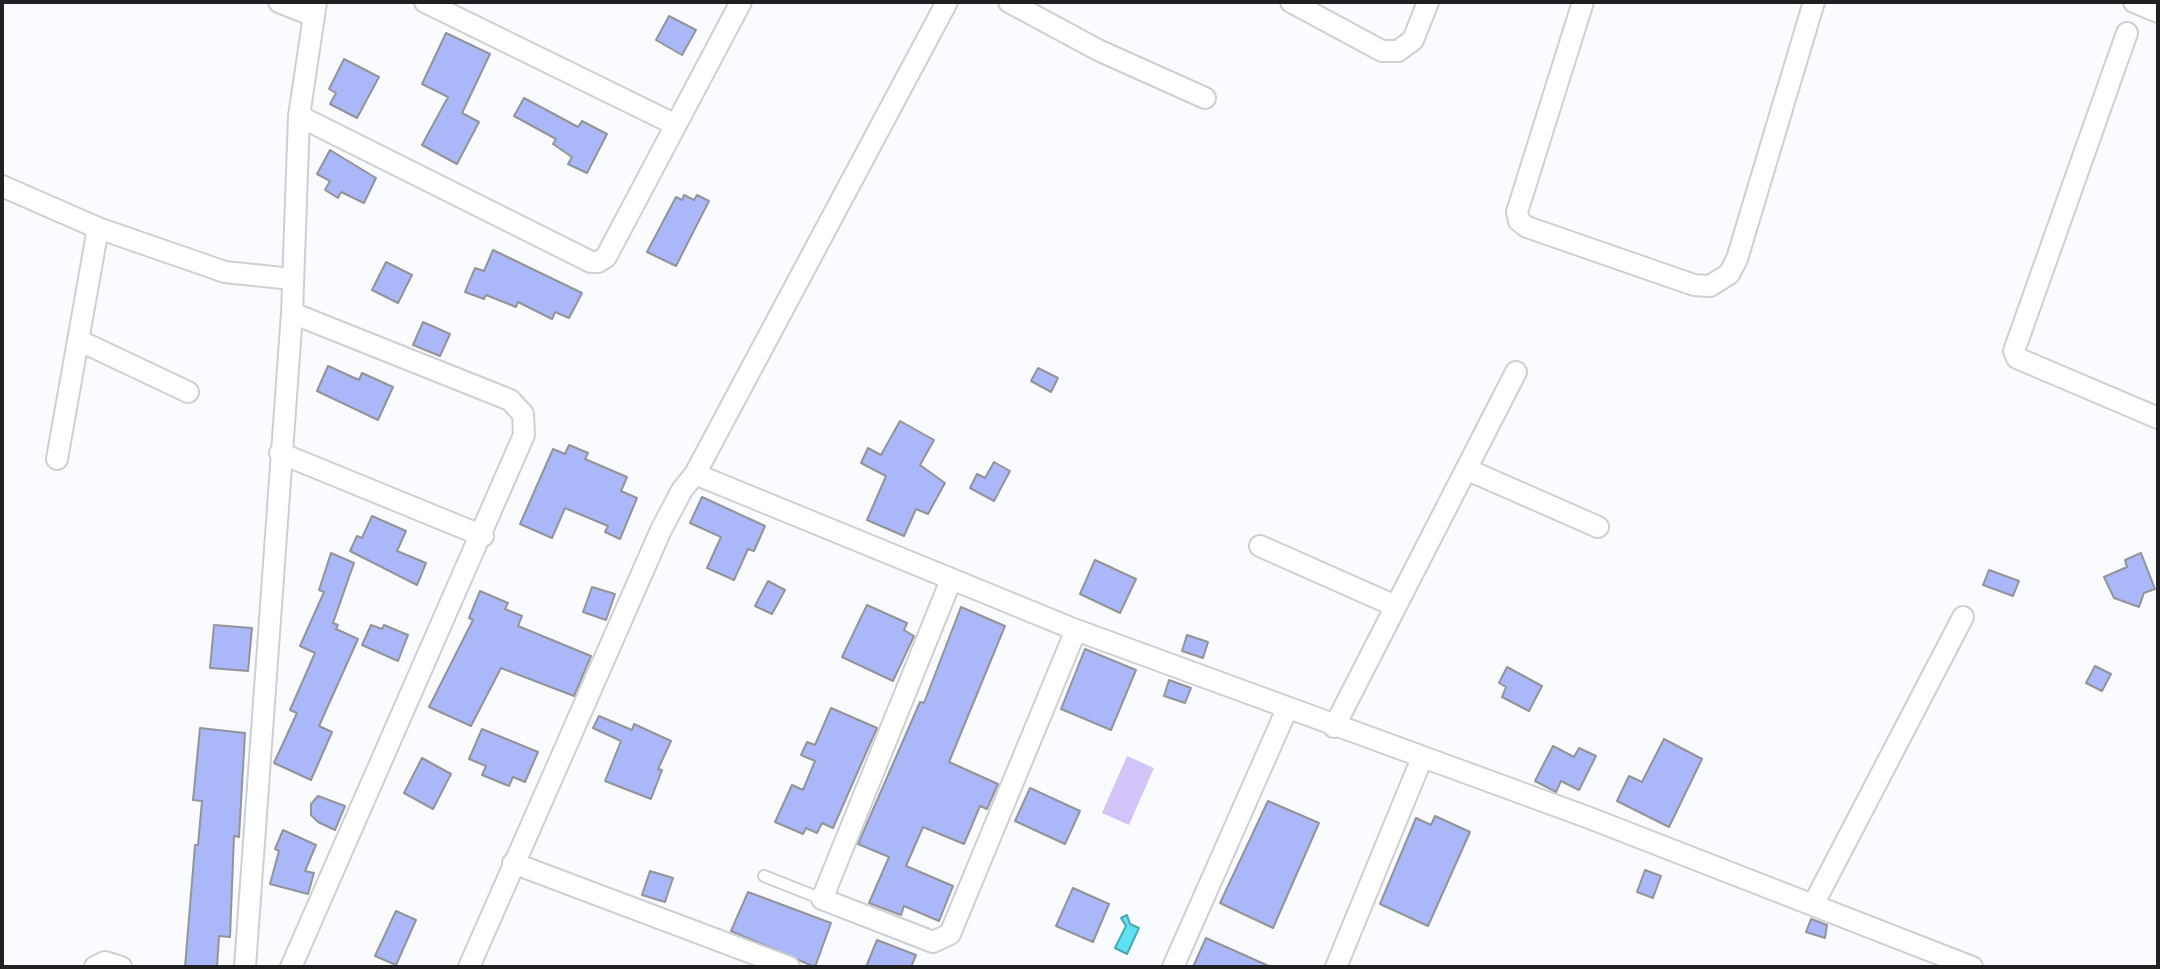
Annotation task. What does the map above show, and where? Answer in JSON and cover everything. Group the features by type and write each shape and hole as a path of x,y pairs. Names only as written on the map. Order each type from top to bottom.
{"street":[{"path":"245,967 292,313 299,116 315,9 279,2"},
{"path":"425,2 674,124"},
{"path":"469,967 661,530 682,490 695,474 947,2"},
{"path":"1009,2 1098,50 1205,98"},
{"path":"1291,2 1382,51 1398,51 1413,40 1428,2"},
{"path":"1583,2 1517,212 1519,221 1527,227 1694,285 1710,286 1729,274 1737,259 1814,2"},
{"path":"2134,2 2158,12"},
{"path":"299,116 591,262 606,257 736,4"},
{"path":"2127,33 2014,351 2017,358 2158,418"},
{"path":"2,186 98,228 225,272 292,279"},
{"path":"57,459 98,228"},
{"path":"291,967 483,536 524,435 523,414 510,400 292,313"},
{"path":"78,340 188,392"},
{"path":"1334,727 1393,605 1516,372"},
{"path":"280,453 483,536"},
{"path":"1466,469 1598,527"},
{"path":"695,474 1076,630 1814,903 1972,967"},
{"path":"1260,546 1393,605"},
{"path":"951,580 822,899 933,942 950,934 1076,630"},
{"path":"1814,903 1963,617"},
{"path":"1173,967 1287,709"},
{"path":"1336,967 1422,758"},
{"path":"513,863 789,967"},
{"path":"95,967 105,962 121,967"}],"lane":[{"path":"764,876 822,899"}],"shaded area":[{"path":"1127,756 1154,768 1129,825 1102,813"}],"water":[{"path":"1127,915 1130,924 1139,928 1127,954 1115,948 1126,926 1121,918"}],"building":[{"path":"669,16 696,30 682,55 656,40"},
{"path":"446,33 490,54 462,113 479,122 457,164 422,145 448,97 422,84"},
{"path":"344,59 379,77 357,118 330,104 336,93 329,89"},
{"path":"524,98 578,127 582,121 607,134 587,173 568,164 572,157 553,144 556,139 514,116"},
{"path":"330,150 376,178 364,203 341,192 338,198 325,190 330,181 317,174"},
{"path":"684,195 694,200 697,195 709,201 676,266 647,252 676,197 682,200"},
{"path":"493,250 582,293 569,318 555,312 552,319 518,302 516,307 486,295 484,299 465,292 475,268 484,271"},
{"path":"386,262 412,275 398,303 372,290"},
{"path":"423,322 450,334 440,356 413,345"},
{"path":"328,366 359,380 362,373 393,387 378,420 317,391"},
{"path":"1038,368 1058,378 1051,392 1031,381"},
{"path":"900,421 934,440 920,465 945,483 928,514 916,509 904,536 867,520 886,476 861,463 868,448 881,455"},
{"path":"569,445 588,453 585,459 627,477 621,491 637,498 620,539 605,532 608,526 565,508 552,538 520,524 553,449 565,454"},
{"path":"994,462 1010,471 994,501 970,488 977,474 985,478"},
{"path":"702,497 765,526 754,551 748,549 734,580 707,568 721,537 690,523"},
{"path":"372,516 406,531 397,551 426,563 417,585 350,551 357,536 362,538"},
{"path":"331,553 354,563 333,623 338,625 336,629 358,639 319,726 332,732 311,780 274,763 297,713 290,710 315,653 300,646 324,592 319,590"},
{"path":"2141,553 2155,589 2144,593 2139,607 2114,598 2104,577 2127,567 2125,560"},
{"path":"1095,560 1136,579 1120,613 1080,594"},
{"path":"1989,570 2019,581 2013,596 1983,585"},
{"path":"768,581 785,590 772,614 755,606"},
{"path":"592,587 615,594 606,620 583,612"},
{"path":"480,591 508,603 505,609 522,616 518,626 591,656 574,696 501,668 471,726 429,707 473,620 469,618"},
{"path":"867,605 907,623 904,630 914,636 893,681 842,657"},
{"path":"961,607 1005,626 949,762 998,784 987,809 980,806 964,844 923,827 906,866 953,886 939,921 904,906 901,915 869,903 889,857 858,844 920,702 924,703"},
{"path":"214,625 252,628 248,671 210,668"},
{"path":"371,625 382,629 384,625 408,635 398,661 362,645"},
{"path":"1187,635 1208,642 1203,658 1182,651"},
{"path":"1085,649 1136,670 1111,730 1061,709"},
{"path":"2095,666 2111,674 2102,691 2086,683"},
{"path":"1507,667 1542,686 1529,711 1502,697 1506,687 1499,683"},
{"path":"1169,680 1191,688 1185,703 1164,696"},
{"path":"831,708 877,728 833,828 822,823 817,833 806,828 803,834 775,822 792,785 803,790 815,761 801,755 807,742 815,745"},
{"path":"599,716 632,730 634,724 671,741 658,769 662,770 651,799 605,781 621,741 593,728"},
{"path":"200,728 245,733 239,837 234,836 230,937 219,936 217,967 185,967 195,845 198,845 202,801 193,800"},
{"path":"482,729 538,752 525,782 513,777 509,786 482,775 486,766 469,759"},
{"path":"1664,739 1702,759 1669,827 1617,801 1629,776 1642,782"},
{"path":"1553,746 1574,757 1579,748 1596,756 1579,790 1561,781 1556,792 1535,781"},
{"path":"422,758 451,774 433,809 404,793"},
{"path":"1030,788 1080,811 1065,844 1015,821"},
{"path":"318,796 345,806 335,830 311,815 311,804"},
{"path":"1268,801 1319,823 1273,928 1220,903"},
{"path":"1435,816 1470,832 1428,926 1380,904 1416,818 1431,825"},
{"path":"283,830 316,845 305,871 314,873 308,894 270,884 279,851 275,849"},
{"path":"1645,870 1661,876 1653,898 1637,892"},
{"path":"650,871 673,878 665,902 642,895"},
{"path":"1073,888 1109,904 1093,942 1056,926"},
{"path":"748,892 831,923 815,967 731,931"},
{"path":"396,911 416,920 396,965 375,956"},
{"path":"1811,919 1827,925 1825,938 1806,932"},
{"path":"1206,938 1271,967 1193,967"},
{"path":"877,940 916,955 911,967 866,967"}]}
